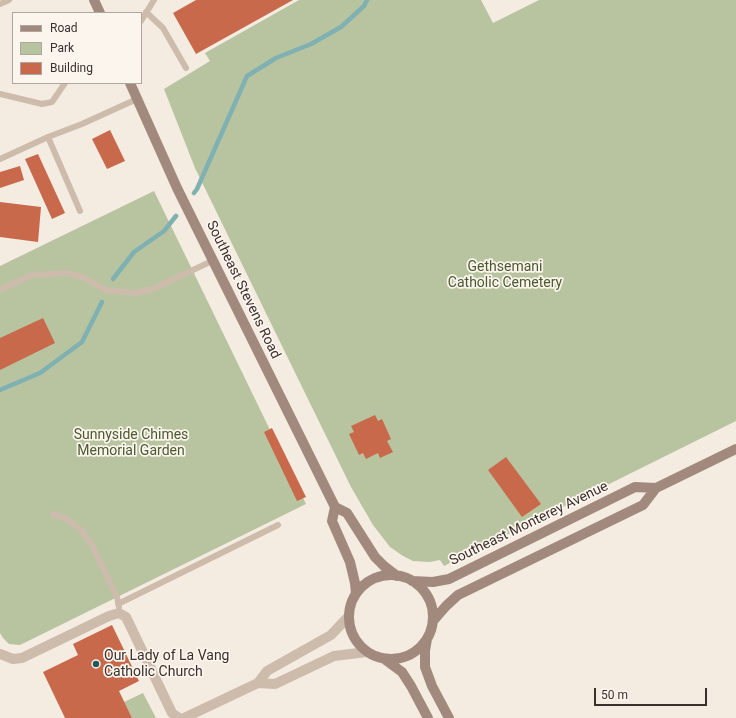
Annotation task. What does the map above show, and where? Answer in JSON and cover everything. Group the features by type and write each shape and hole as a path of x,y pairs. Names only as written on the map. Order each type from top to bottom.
{"street":[{"path":"94,0 100,12"},
{"name":"Southeast Stevens Road","path":"130,84 174,182 335,507 347,513 375,557 397,576"},
{"name":"Southeast Monterey Avenue","path":"433,621 458,595 643,505 656,488 736,449"},
{"name":"Southeast Monterey Avenue","path":"412,581 433,582 449,579 635,487 656,488"},
{"name":"Southeast Stevens Road","path":"335,507 332,521 350,562 356,594"},
{"path":"428,718 402,672 382,658 367,652 354,638 349,623 350,608 356,594 373,579 387,576 397,576 412,581 424,591 428,598 433,621 427,638 425,667 432,686 449,718"},
{"path":"0,654 13,659 22,658 109,616 119,608 126,617 172,713 179,718"},
{"path":"189,717 258,683 267,671 331,635 349,616"},
{"path":"382,658 396,659 405,657 414,652 427,638"},
{"path":"258,683 275,684 334,656 367,652"}],"lane":[{"path":"0,4 9,0"},
{"path":"142,19 154,0"},
{"path":"146,12 163,28 186,68"},
{"path":"0,94 42,104 52,102 64,84"},
{"path":"0,159 137,99"},
{"path":"48,137 80,211"},
{"path":"0,290 32,275 67,273 85,278 105,290 137,293 155,288 212,260"},
{"path":"53,514 67,519 81,530 92,545 117,597 119,608 278,526"}],"green space":[{"name":"Gethsemani Catholic Cemetery","path":"299,0 481,0 493,23 539,0 736,0 736,421 444,566 440,560 429,562 413,561 390,547 373,525 351,487 195,168 164,89 210,61 205,53"},
{"name":"Sunnyside Chimes Memorial Garden","path":"154,191 306,504 20,645 9,644 0,633 0,266"},
{"path":"143,693 156,718 132,718 124,702"}],"building":[{"path":"196,0 293,0 196,54 173,13"},
{"path":"110,130 125,161 107,169 92,139"},
{"path":"38,154 65,213 52,219 25,159"},
{"path":"20,166 24,180 0,188 0,172"},
{"path":"0,202 41,207 38,242 0,237"},
{"path":"43,318 55,343 0,370 0,338"},
{"path":"375,415 378,421 382,419 391,439 387,441 393,452 380,458 378,453 366,459 363,453 359,455 349,434 354,432 351,426"},
{"path":"272,428 306,497 297,501 264,432"},
{"path":"506,457 541,504 522,517 488,470"},
{"name":"Our Lady of La Vang Catholic Church","path":"112,625 139,681 119,691 132,718 65,718 43,672 78,655 73,644"}],"waterway":[{"path":"194,193 247,76 276,58 311,44 341,27 364,6 367,0"},
{"path":"113,279 134,252 164,231 176,216"},
{"path":"0,390 40,373 82,342 102,302"}],"place":[{"name":"Our Lady of La Vang Catholic Church","path":"96,664"}]}
